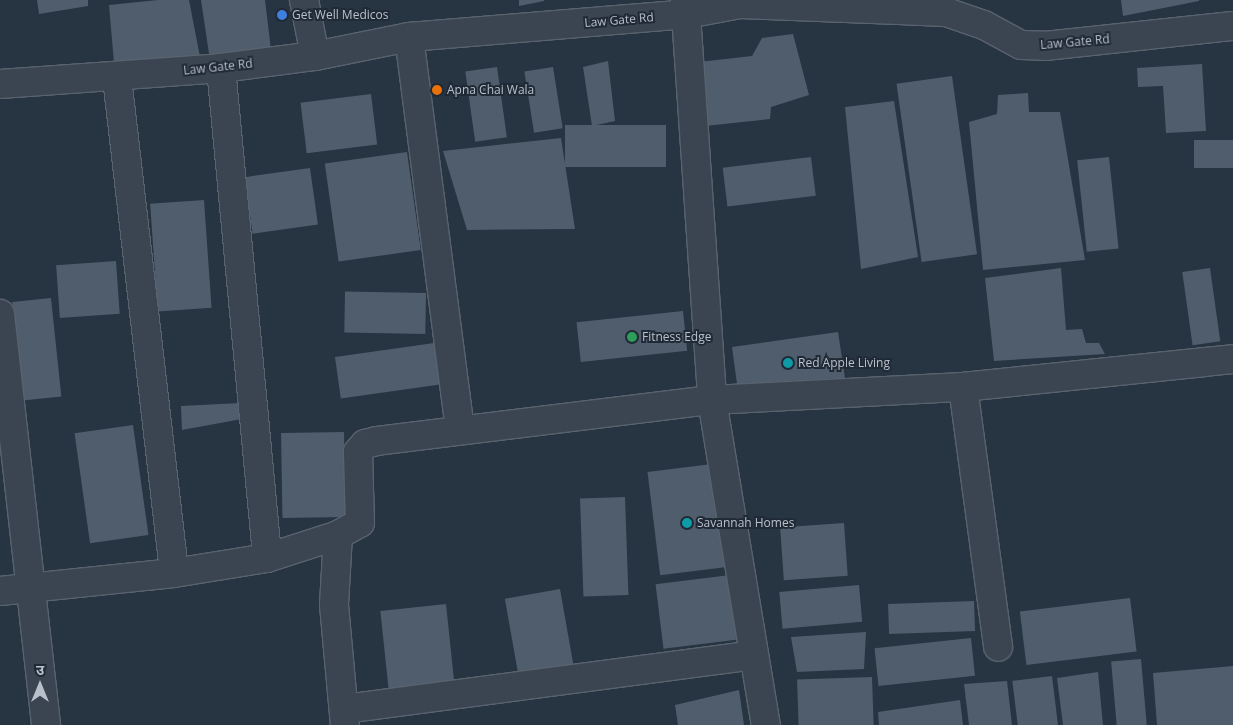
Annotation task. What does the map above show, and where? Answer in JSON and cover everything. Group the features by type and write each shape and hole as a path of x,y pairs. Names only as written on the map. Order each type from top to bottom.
{"street":[{"path":"304,0 315,56"},
{"name":"Law Gate Rd","path":"1,78 117,78 221,68 315,56 409,37 686,7 740,4 983,13 1021,45 1045,46 1233,26"},
{"path":"686,7 712,400 766,725"},
{"path":"409,37 460,430"},
{"path":"221,68 267,558"},
{"path":"117,78 174,573"},
{"path":"0,314 46,725"},
{"path":"0,591 174,573 267,558 338,535 360,523 358,452 365,444 460,430 712,400 963,386 1233,359"},
{"path":"963,386 998,648"},
{"path":"338,535 334,605 344,717 753,655"}],"building":[{"path":"37,0 88,0 88,6 39,14"},
{"path":"158,0 189,0 200,57 114,63 109,5"},
{"path":"201,0 265,0 271,50 209,54"},
{"path":"519,0 544,0 544,1 519,6"},
{"path":"1121,0 1199,0 1199,1 1123,16"},
{"path":"793,34 809,95 771,107 770,119 705,126 699,62 752,56 762,38"},
{"path":"608,61 615,121 592,126 583,67"},
{"path":"1202,64 1206,131 1166,133 1163,86 1138,87 1137,68"},
{"path":"497,67 507,137 475,142 465,71"},
{"path":"553,67 563,128 534,133 524,72"},
{"path":"952,76 977,254 922,262 897,84"},
{"path":"1028,93 1029,112 1060,112 1085,260 983,270 969,122 997,114 998,95"},
{"path":"371,94 377,145 307,153 301,103"},
{"path":"894,101 918,257 861,269 845,107"},
{"path":"565,125 666,125 666,167 565,167"},
{"path":"561,138 575,229 467,230 443,151"},
{"path":"1194,140 1233,140 1233,168 1194,168"},
{"path":"407,152 421,250 339,262 325,164"},
{"path":"811,157 816,196 727,207 723,168"},
{"path":"1109,157 1119,248 1087,252 1077,160"},
{"path":"310,168 318,224 253,234 245,177"},
{"path":"204,200 212,308 158,312 150,204"},
{"path":"116,261 120,314 60,318 56,265"},
{"path":"1061,268 1066,330 1082,329 1086,343 1099,343 1105,354 994,361 985,278"},
{"path":"1210,268 1220,341 1193,345 1182,272"},
{"path":"345,292 426,293 425,334 344,333"},
{"path":"51,298 61,396 23,401 12,302"},
{"name":"Fitness Edge","path":"683,311 687,351 581,362 577,322"},
{"name":"Red Apple Living","path":"838,332 845,378 737,384 732,347"},
{"path":"434,343 440,385 341,399 335,357"},
{"path":"240,403 242,419 182,430 181,406"},
{"path":"133,425 148,535 90,543 75,433"},
{"path":"344,432 345,517 282,518 281,433"},
{"name":"Savannah Homes","path":"712,464 725,567 660,575 647,472"},
{"path":"625,497 628,595 583,597 580,499"},
{"path":"844,523 848,576 784,580 780,527"},
{"path":"730,575 738,640 663,649 656,584"},
{"path":"859,585 862,622 783,629 779,592"},
{"path":"560,589 573,664 518,674 505,599"},
{"path":"1130,598 1137,652 1026,665 1020,612"},
{"path":"974,601 975,631 889,634 888,604"},
{"path":"446,604 455,686 389,692 380,611"},
{"path":"866,632 864,669 797,672 791,637"},
{"path":"971,638 975,676 879,686 875,648"},
{"path":"1141,659 1147,725 1117,725 1111,662"},
{"path":"1233,666 1233,725 1157,725 1153,673"},
{"path":"1098,672 1103,725 1063,725 1057,678"},
{"path":"1052,676 1058,725 1018,725 1012,681"},
{"path":"872,677 874,725 799,725 797,680"},
{"path":"1007,681 1012,725 969,725 964,684"},
{"path":"739,690 744,725 678,725 675,705"},
{"path":"960,700 963,725 879,725 878,712"}],"place":[{"name":"Get Well Medicos","path":"282,15"},
{"name":"Apna Chai Wala","path":"437,90"},
{"name":"Fitness Edge","path":"632,337"},
{"name":"Red Apple Living","path":"788,363"},
{"name":"Savannah Homes","path":"687,523"}]}
